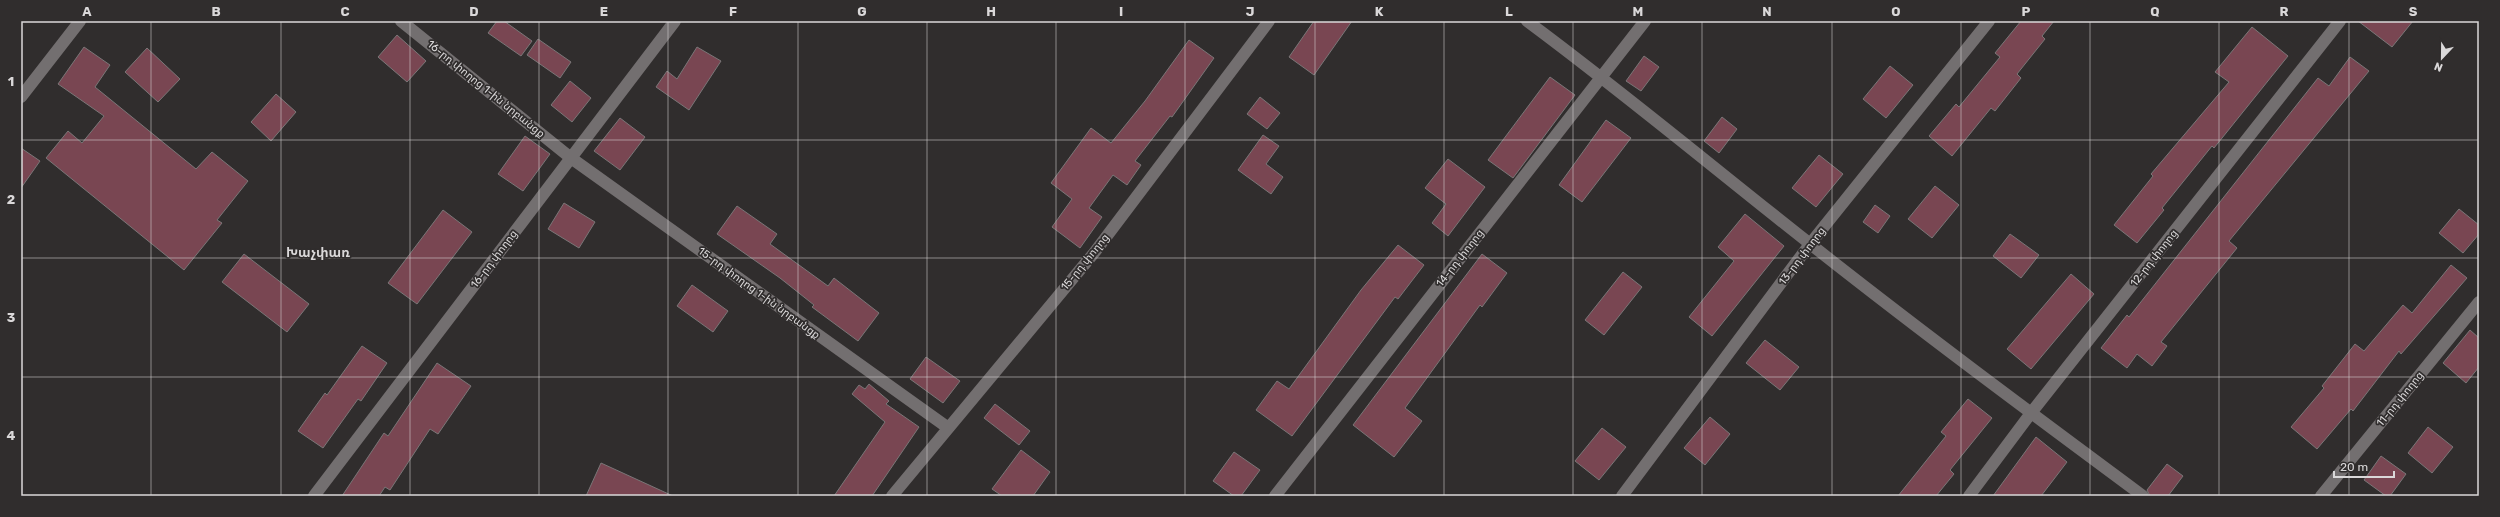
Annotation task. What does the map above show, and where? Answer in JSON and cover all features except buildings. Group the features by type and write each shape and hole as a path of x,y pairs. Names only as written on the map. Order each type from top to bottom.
{"street":[{"path":"21,97 80,21"},
{"name":"16-րդ փողոց 1-ին նրբանցք","path":"401,21 571,158"},
{"name":"16-րդ փողոց","path":"314,496 675,21"},
{"name":"15-րդ փողոց","path":"892,496 947,427 1094,253 1269,21"},
{"path":"1527,21 1602,76 1810,244 2031,413 2143,496"},
{"name":"14-րդ փողոց","path":"1275,496 1645,21"},
{"name":"13-րդ փողոց","path":"1622,496 1810,244 1989,21"},
{"name":"12-րդ փողոց","path":"1968,496 2031,413 2340,21"},
{"name":"15-րդ փողոց 1-ին նրբանցք","path":"571,158 947,427"},
{"name":"11-րդ փողոց","path":"2322,496 2479,302"}],"district":[{"name":"Խաչփառ","path":"318,252"}]}
